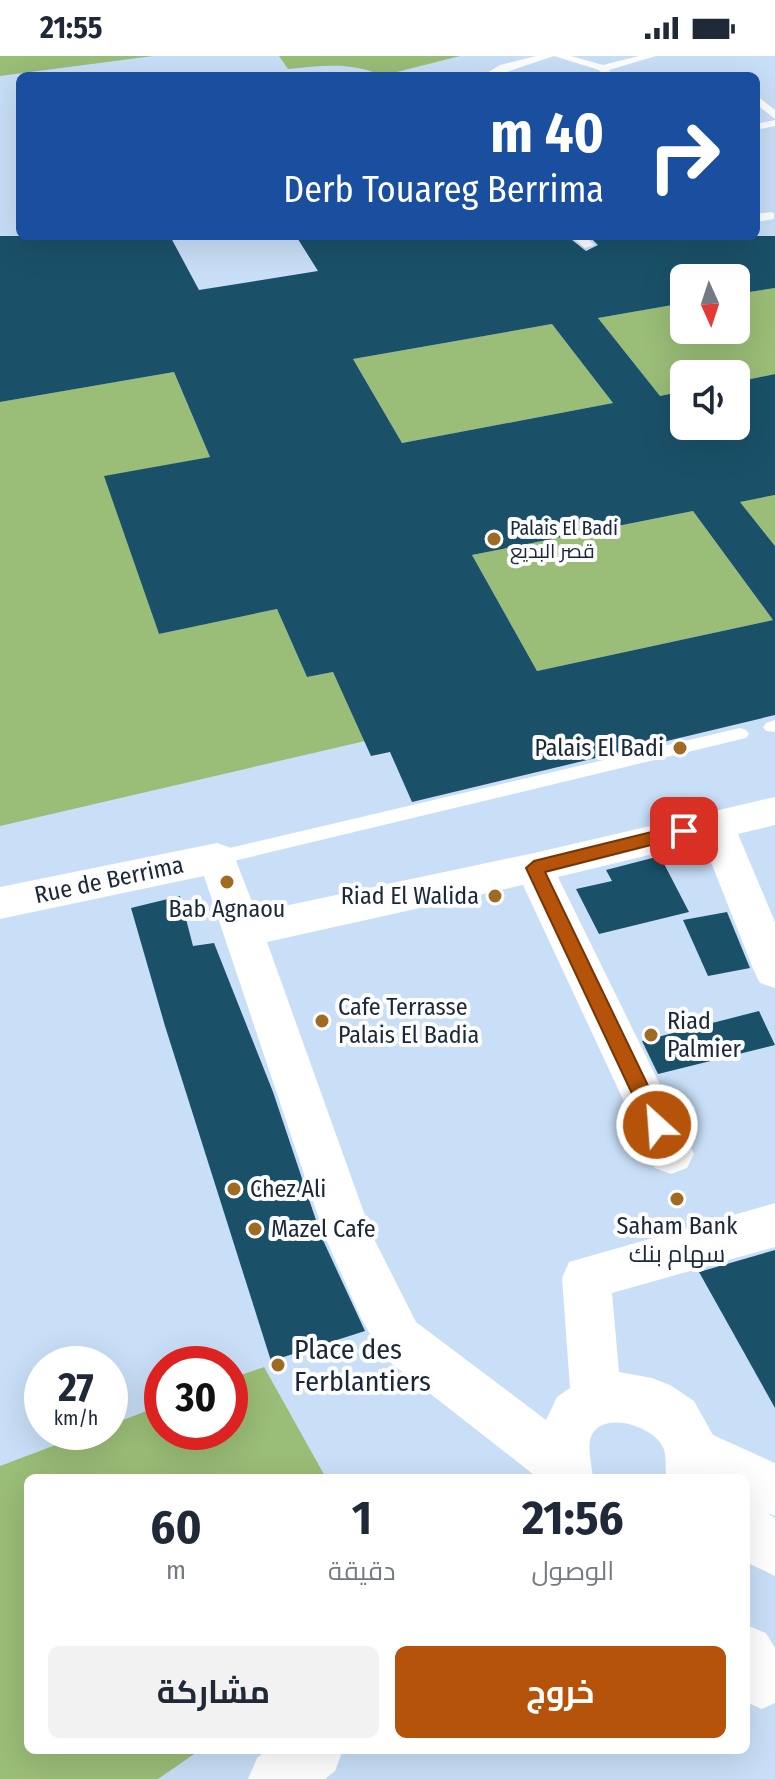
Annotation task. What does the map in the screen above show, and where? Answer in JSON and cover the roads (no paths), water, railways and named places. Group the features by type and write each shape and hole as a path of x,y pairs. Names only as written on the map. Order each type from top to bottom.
{"street":[{"path":"244,931 534,868 775,811"},
{"path":"714,823 775,971"},
{"name":"Rue de Berrima","path":"0,903 217,858"},
{"path":"217,858 349,1237 377,1300 399,1339 565,1471"},
{"path":"534,868 671,1154"},
{"path":"596,1399 586,1278 775,1225"},
{"path":"565,1471 563,1436 567,1429 582,1408 596,1399 615,1394 634,1395 654,1403 671,1415 684,1432 692,1465 722,1474"},
{"path":"750,1482 775,1490"},
{"path":"750,1533 775,1549"},
{"path":"278,1779 309,1754"}],"lane":[{"path":"495,72 549,56"},
{"path":"559,56 606,72 651,56"},
{"path":"760,102 775,116"},
{"path":"760,217 770,216"},
{"path":"582,240 589,245"},
{"path":"217,858 740,734"}],"place":[{"name":"Palais El Badi قصر البديع","path":"494,539"},
{"name":"Palais El Badi","path":"680,748"},
{"name":"Bab Agnaou","path":"227,882"},
{"name":"Riad El Walida","path":"495,896"},
{"name":"Cafe Terrasse Palais El Badia","path":"322,1021"},
{"name":"Riad Palmier","path":"651,1035"},
{"name":"Chez Ali","path":"234,1189"},
{"name":"Saham Bank سهام بنك","path":"677,1199"},
{"name":"Mazel Cafe","path":"255,1229"},
{"name":"Place des Ferblantiers","path":"278,1365"}]}
